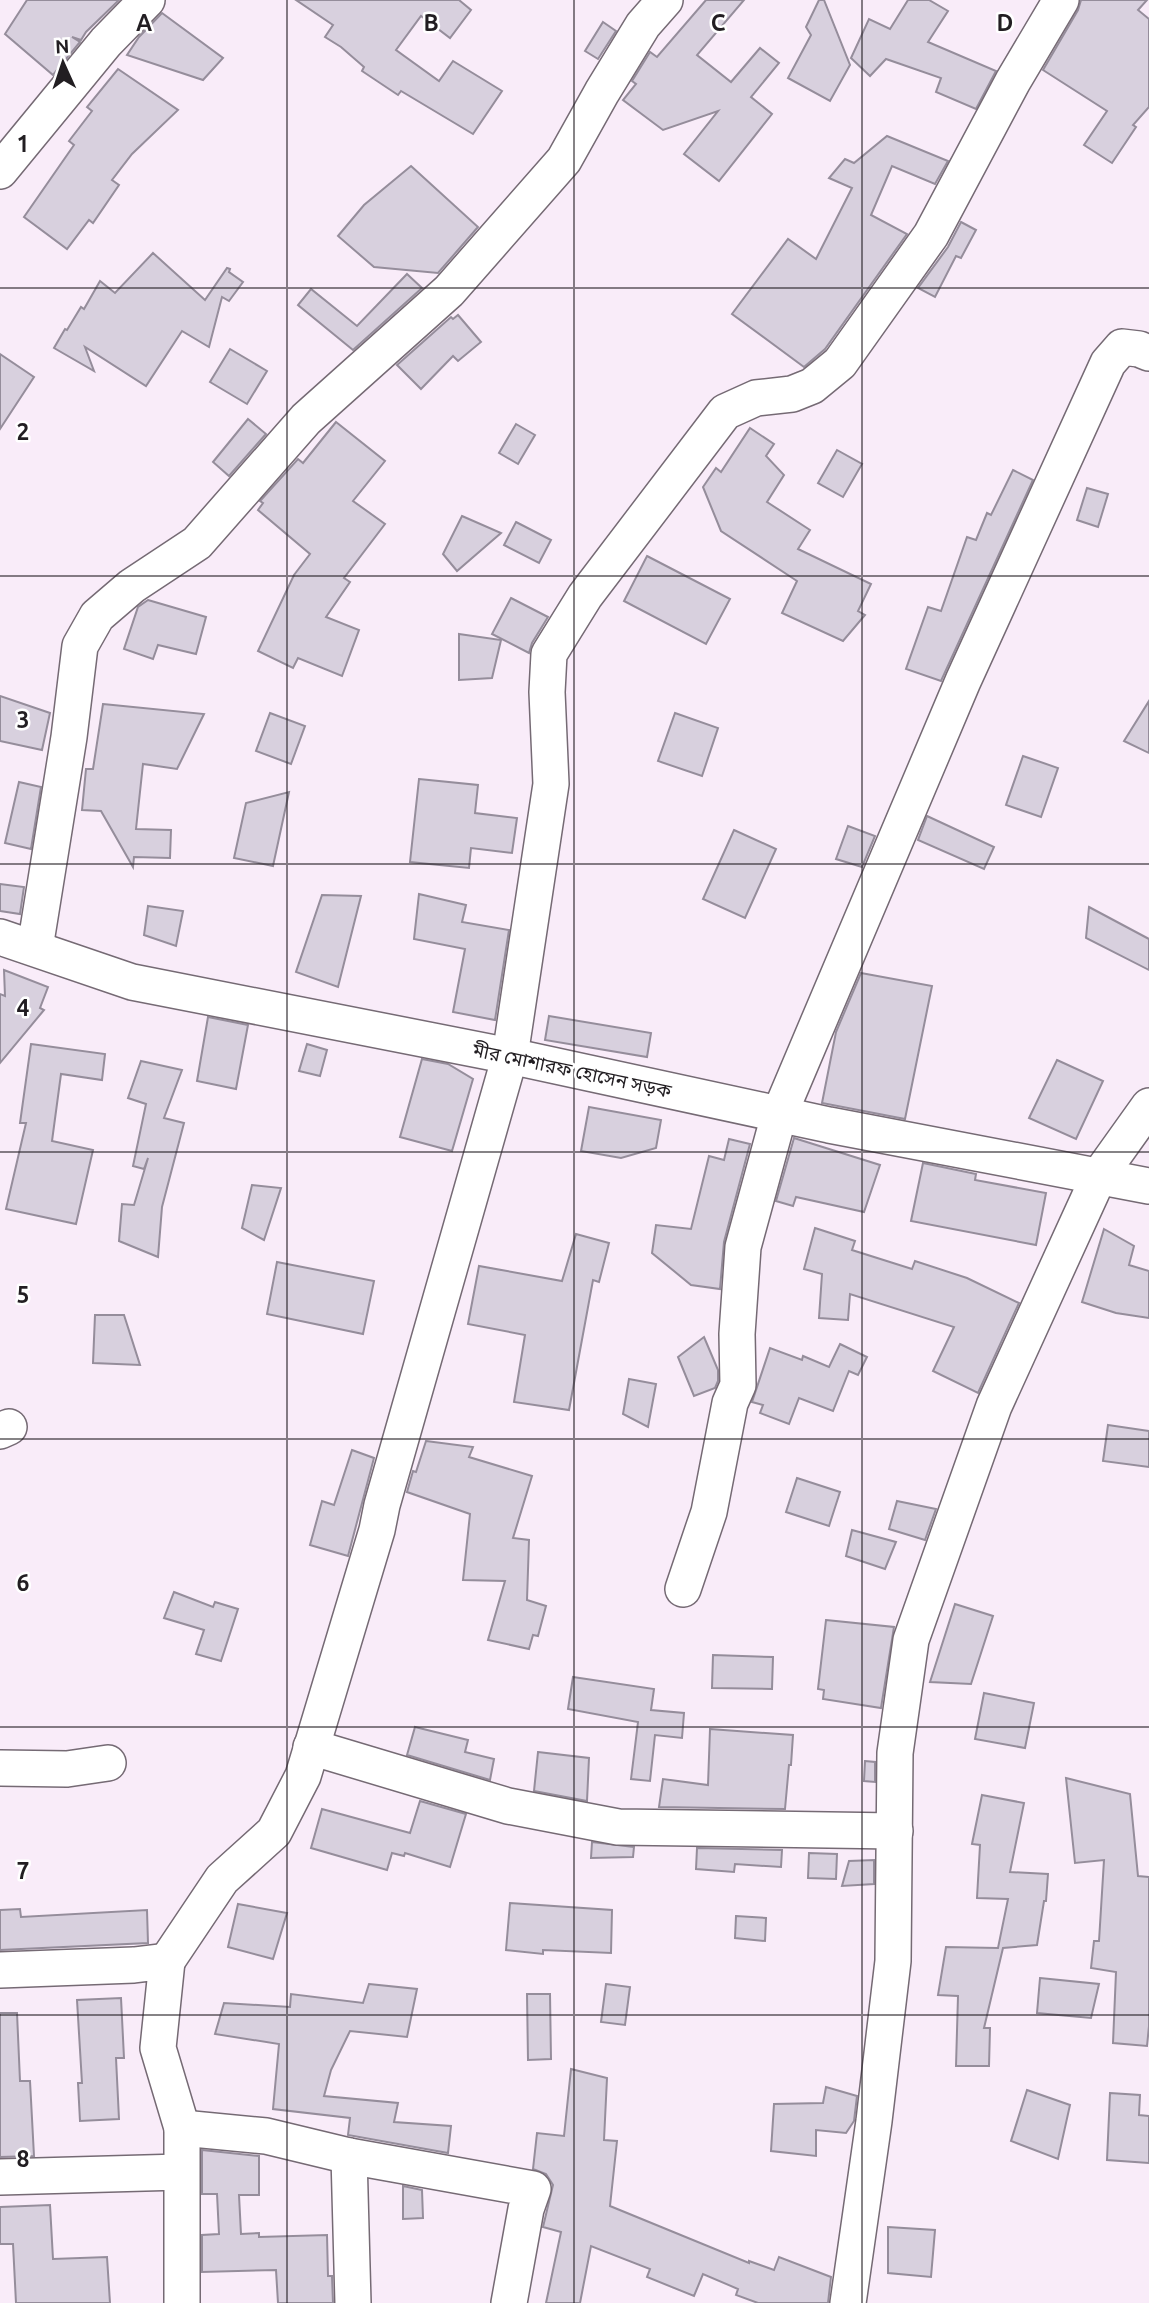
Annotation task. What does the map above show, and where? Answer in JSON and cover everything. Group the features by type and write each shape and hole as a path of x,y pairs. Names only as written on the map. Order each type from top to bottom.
{"street":[{"path":"0,172 106,42 147,0"},
{"path":"35,948 69,737 80,646 97,616 132,586 197,543 306,419 449,291 564,160 643,25 665,0"},
{"path":"182,2303 182,2128 158,2048 167,1961 222,1880 274,1832 303,1776 377,1530 510,1056 551,784 547,692 550,654 585,596 725,412 756,398 792,394 812,386 840,363 932,234 1013,81 1061,0"},
{"path":"683,1589 709,1512 730,1403 738,1385 737,1334 743,1247 779,1115 963,681 1108,363 1122,347 1149,353"},
{"name":"মীর মোশারফ হোসেন সড়ক","path":"0,937 132,982 510,1056 779,1115 1149,1186"},
{"path":"848,2303 893,1961 895,1753 911,1640 994,1406 1099,1176 1149,1106"},
{"path":"312,1747 508,1806 618,1827 895,1831"},
{"path":"0,1768 67,1769 108,1763"},
{"path":"0,1970 134,1965 167,1961"},
{"path":"182,2128 266,2136 349,2155 533,2189 526,2209 509,2303"},
{"path":"349,2155 353,2303"},
{"path":"0,2177 181,2172"}],"building":[{"path":"27,0 119,0 81,40 72,37 80,42 53,75 5,34"},
{"path":"296,0 459,0 471,10 450,38 421,16 396,50 439,81 453,61 502,91 473,134 401,91 398,95 362,71 364,67 325,37 333,25"},
{"path":"706,0 744,0 697,55 731,82 760,48 779,63 751,97 772,114 719,181 684,154 718,111 663,130 623,100 636,84 632,81 650,52 657,57"},
{"path":"819,0 824,0 850,65 830,101 788,78 811,35 806,27"},
{"path":"908,0 929,0 948,11 928,42 996,71 976,109 936,92 941,78 886,59 870,76 851,58 869,19 890,29"},
{"path":"1081,0 1147,0 1138,10 1149,19 1149,107 1133,125 1136,127 1112,163 1084,145 1107,111 1043,70 1078,10"},
{"path":"162,13 223,58 203,80 127,55 139,37"},
{"path":"603,22 616,31 598,59 585,51"},
{"path":"118,69 178,110 132,154 112,180 119,185 93,223 89,220 67,249 24,217 74,145 69,141 92,111 87,107"},
{"path":"887,136 948,161 935,184 892,166 871,215 907,234 825,349 804,367 732,314 788,239 816,259 852,188 829,178 845,159 854,163"},
{"path":"411,166 478,227 438,273 374,267 338,236 364,205"},
{"path":"961,222 976,230 961,258 956,256 935,297 918,288 948,247"},
{"path":"153,253 205,300 227,268 243,282 229,301 222,297 209,347 182,331 146,386 85,347 94,371 54,348 81,307 84,309 100,281 115,293"},
{"path":"407,274 422,288 353,350 298,305 311,289 357,326"},
{"path":"458,315 481,342 458,361 453,356 421,389 397,365 451,317 453,319"},
{"path":"230,349 267,371 247,404 210,382"},
{"path":"0,354 34,377 0,429"},
{"path":"248,419 266,434 229,476 213,462"},
{"path":"336,422 385,461 353,501 385,524 344,578 350,582 326,617 359,630 342,676 298,658 293,668 258,651 294,575 310,554 258,510 263,503 260,501 298,459 303,463"},
{"path":"516,424 535,435 518,464 499,453"},
{"path":"750,428 774,444 766,456 784,475 767,502 810,530 798,549 871,584 858,611 865,615 843,641 782,613 797,581 721,531 703,487 716,468 721,472"},
{"path":"837,450 862,464 843,497 818,483"},
{"path":"1013,470 1033,480 941,681 906,669 928,607 941,611 967,537 976,540 987,513 991,515"},
{"path":"1087,488 1108,494 1098,527 1077,520"},
{"path":"462,516 501,533 457,571 443,554"},
{"path":"516,522 551,540 539,563 504,545"},
{"path":"647,556 730,599 706,644 624,601"},
{"path":"511,598 548,617 529,653 492,634"},
{"path":"148,600 206,617 196,654 158,645 153,659 124,649 138,607"},
{"path":"459,634 501,640 492,678 459,680"},
{"path":"0,696 50,713 42,750 0,741"},
{"path":"1149,701 1149,753 1124,741"},
{"path":"103,704 204,714 177,769 143,764 136,829 171,830 170,858 134,857 133,867 101,811 82,810 86,769 93,769"},
{"path":"270,713 305,726 291,764 256,751"},
{"path":"675,713 718,728 702,776 658,761"},
{"path":"1023,756 1058,768 1041,817 1006,805"},
{"path":"419,779 478,785 475,813 517,818 512,853 471,848 469,868 410,862"},
{"path":"19,782 41,787 31,849 5,843"},
{"path":"289,792 273,866 234,858 246,803"},
{"path":"927,816 994,847 984,869 918,840"},
{"path":"848,826 875,836 862,867 836,859"},
{"path":"734,830 776,849 745,918 703,899"},
{"path":"0,884 24,887 20,914 0,911"},
{"path":"419,894 466,905 462,922 509,930 495,1020 453,1012 465,949 414,939"},
{"path":"322,895 361,896 338,987 296,972"},
{"path":"148,906 183,911 176,946 144,935"},
{"path":"1089,907 1149,939 1149,970 1086,938"},
{"path":"4,970 48,987 40,1008 44,1010 0,1063 0,994 5,996"},
{"path":"861,973 932,986 905,1119 822,1103 836,1032"},
{"path":"549,1016 651,1033 647,1057 545,1040"},
{"path":"208,1017 248,1025 236,1089 197,1081"},
{"path":"31,1044 105,1054 102,1080 61,1074 52,1141 93,1150 76,1224 6,1209 26,1123 20,1123"},
{"path":"307,1044 327,1050 320,1076 299,1071"},
{"path":"422,1059 448,1064 473,1079 452,1151 400,1137"},
{"path":"1057,1060 1103,1081 1076,1139 1029,1118"},
{"path":"141,1061 182,1070 164,1118 184,1123 162,1207 158,1257 119,1241 122,1204 134,1205 148,1158 144,1169 133,1166 146,1104 128,1098"},
{"path":"589,1107 661,1120 656,1148 621,1158 581,1151"},
{"path":"794,1138 880,1165 864,1212 796,1197 793,1206 776,1201"},
{"path":"729,1139 750,1144 724,1242 720,1289 691,1285 652,1253 656,1225 691,1229 709,1156 724,1160"},
{"path":"923,1163 976,1174 975,1180 1046,1193 1036,1245 911,1221"},
{"path":"252,1185 281,1188 264,1240 242,1228"},
{"path":"815,1228 855,1241 852,1250 912,1269 915,1261 967,1278 1019,1303 978,1393 933,1371 954,1327 850,1294 848,1320 819,1318 822,1274 804,1269"},
{"path":"1104,1229 1134,1246 1129,1265 1149,1271 1149,1318 1116,1313 1082,1302"},
{"path":"576,1234 609,1243 599,1282 593,1280 569,1410 514,1402 525,1335 468,1324 479,1266 562,1281"},
{"path":"277,1262 374,1281 363,1334 267,1314"},
{"path":"95,1315 124,1315 140,1365 93,1363"},
{"path":"704,1337 718,1370 718,1381 715,1388 694,1396 678,1357"},
{"path":"840,1344 867,1357 858,1375 849,1371 833,1411 799,1398 789,1424 760,1413 763,1405 752,1402 770,1348 802,1360 803,1356 829,1367"},
{"path":"629,1379 656,1384 648,1427 623,1414"},
{"path":"1108,1425 1149,1431 1149,1467 1103,1461"},
{"path":"426,1441 473,1447 469,1457 532,1476 513,1538 529,1540 527,1600 546,1606 538,1636 533,1635 529,1649 488,1640 505,1581 463,1580 470,1514 407,1492"},
{"path":"352,1450 374,1458 348,1556 310,1545 322,1501 334,1505"},
{"path":"797,1478 840,1492 829,1526 786,1512"},
{"path":"897,1501 936,1509 925,1540 889,1529"},
{"path":"852,1530 896,1542 885,1569 846,1556"},
{"path":"174,1592 213,1607 215,1602 238,1609 221,1661 196,1654 204,1630 164,1618"},
{"path":"955,1604 993,1616 971,1684 930,1682"},
{"path":"826,1620 894,1627 881,1708 823,1699 824,1690 818,1689"},
{"path":"713,1655 773,1657 772,1689 712,1688"},
{"path":"573,1677 654,1689 651,1710 684,1713 682,1738 655,1735 650,1781 631,1779 638,1722 568,1709"},
{"path":"984,1693 1034,1703 1025,1748 975,1739"},
{"path":"415,1727 468,1740 465,1752 494,1759 490,1780 407,1755"},
{"path":"710,1729 793,1735 785,1809 659,1807 663,1779 708,1785"},
{"path":"538,1752 589,1758 587,1801 534,1791"},
{"path":"865,1761 875,1762 875,1782 864,1781"},
{"path":"1066,1778 1130,1794 1138,1876 1149,1877 1147,2046 1113,2043 1116,1972 1091,1968 1094,1941 1099,1941 1104,1860 1075,1863"},
{"path":"982,1795 1024,1803 1010,1872 1048,1874 1046,1901 1037,1945 1003,1948 984,2028 990,2028 989,2066 956,2066 958,1996 938,1995 946,1947 998,1948 1008,1899 977,1898 980,1845 972,1844"},
{"path":"420,1801 466,1814 450,1867 405,1853 404,1856 392,1853 387,1870 311,1848 322,1809 410,1833"},
{"path":"592,1842 634,1847 633,1857 591,1858"},
{"path":"697,1848 782,1850 781,1867 735,1864 734,1872 696,1869"},
{"path":"809,1853 837,1854 836,1879 808,1878"},
{"path":"874,1860 874,1884 842,1886 849,1861"},
{"path":"510,1903 612,1910 611,1953 543,1950 543,1954 506,1950"},
{"path":"238,1904 287,1913 273,1959 228,1947"},
{"path":"20,1909 21,1917 147,1910 148,1943 0,1950 0,1910"},
{"path":"736,1916 766,1918 765,1941 735,1938"},
{"path":"1040,1978 1099,1984 1091,2018 1037,2013"},
{"path":"369,1984 417,1989 407,2037 350,2031 331,2070 324,2096 398,2103 394,2122 451,2126 448,2153 348,2135 350,2118 273,2109 279,2044 215,2034 224,2003 290,2007 291,1994 363,2003"},
{"path":"606,1984 630,1987 625,2025 601,2022"},
{"path":"527,1994 550,1994 551,2059 528,2060"},
{"path":"121,1998 124,2058 116,2058 119,2119 80,2121 78,2083 82,2083 77,2000"},
{"path":"0,2013 17,2013 20,2081 30,2081 34,2156 0,2157"},
{"path":"571,2069 607,2078 604,2140 617,2141 610,2206 749,2263 774,2270 779,2257 831,2277 828,2303 758,2303 736,2295 738,2289 703,2274 694,2296 647,2277 650,2269 591,2246 580,2303 546,2303 561,2232 543,2227 553,2185 546,2174 533,2169 537,2133 564,2136"},
{"path":"826,2087 857,2096 854,2121 846,2133 816,2130 816,2156 771,2151 774,2104 823,2103"},
{"path":"1027,2090 1070,2105 1058,2159 1011,2141"},
{"path":"1110,2093 1140,2095 1139,2115 1149,2116 1149,2163 1107,2160"},
{"path":"202,2150 259,2156 259,2195 239,2195 241,2234 259,2233 259,2237 327,2235 328,2276 332,2276 333,2303 278,2303 276,2270 202,2272 202,2235 219,2234 217,2194 202,2194"},
{"path":"403,2186 422,2190 423,2218 403,2219"},
{"path":"50,2205 53,2259 107,2257 110,2303 16,2303 13,2244 0,2244 0,2207"},
{"path":"888,2227 935,2230 931,2277 888,2273"}]}
